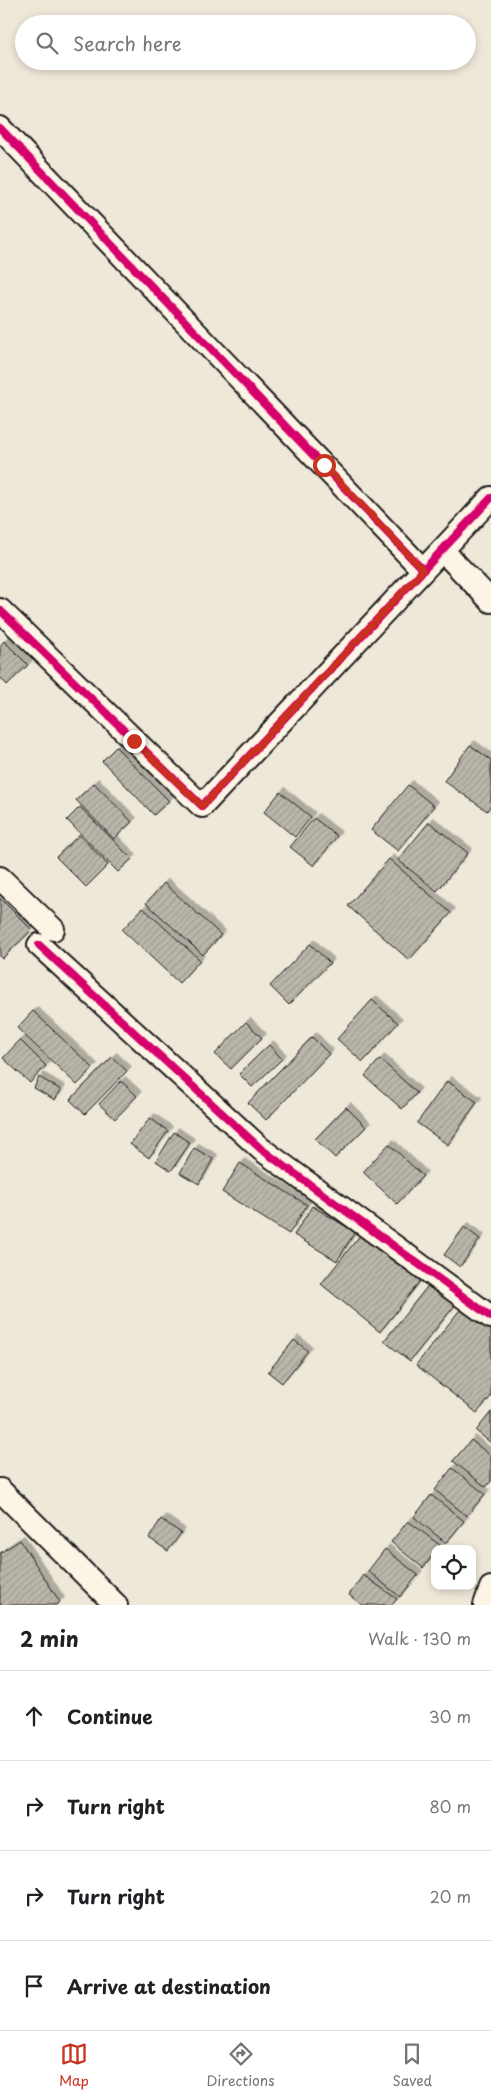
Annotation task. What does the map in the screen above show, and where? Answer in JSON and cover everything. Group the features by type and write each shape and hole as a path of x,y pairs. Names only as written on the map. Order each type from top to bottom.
{"street":[{"path":"0,128 423,570"},
{"path":"0,610 202,806 491,498"},
{"path":"442,550 491,601"},
{"path":"0,878 46,937 261,1149 491,1317"},
{"path":"0,1490 116,1605"},
{"path":"485,1605 491,1588"}],"building":[{"path":"4,641 28,665 7,685 0,677 0,646"},
{"path":"470,745 491,760 491,805 487,811 444,781"},
{"path":"116,747 169,801 154,815 102,761"},
{"path":"94,783 132,822 114,839 76,800"},
{"path":"408,785 434,806 398,851 371,830"},
{"path":"280,792 311,817 295,837 264,812"},
{"path":"80,807 132,859 118,872 67,820"},
{"path":"314,818 337,836 314,866 290,847"},
{"path":"429,822 468,853 437,891 398,860"},
{"path":"79,835 108,865 86,887 56,857"},
{"path":"389,859 451,913 409,960 348,906"},
{"path":"164,883 221,935 203,955 146,903"},
{"path":"0,898 32,930 2,959 0,957"},
{"path":"143,908 200,960 179,983 122,930"},
{"path":"310,944 330,963 289,1005 270,986"},
{"path":"372,1000 398,1023 363,1062 337,1039"},
{"path":"33,1011 93,1068 77,1085 17,1028"},
{"path":"246,1022 262,1038 231,1069 215,1054"},
{"path":"312,1037 329,1054 266,1120 248,1103"},
{"path":"20,1040 46,1066 30,1083 3,1058"},
{"path":"269,1045 282,1059 252,1087 239,1074"},
{"path":"112,1057 127,1071 85,1114 70,1100"},
{"path":"380,1059 417,1093 402,1109 365,1076"},
{"path":"39,1077 61,1090 55,1100 34,1088"},
{"path":"121,1081 137,1096 115,1119 99,1104"},
{"path":"447,1081 477,1102 448,1145 417,1123"},
{"path":"346,1107 366,1127 335,1158 315,1139"},
{"path":"150,1118 168,1131 149,1158 130,1144"},
{"path":"174,1132 190,1143 171,1171 156,1161"},
{"path":"389,1144 423,1176 397,1204 363,1172"},
{"path":"194,1148 213,1159 199,1184 180,1173"},
{"path":"240,1163 307,1205 289,1234 222,1192"},
{"path":"312,1206 355,1232 337,1261 294,1235"},
{"path":"464,1227 480,1239 460,1267 444,1255"},
{"path":"366,1228 425,1275 380,1332 321,1284"},
{"path":"430,1283 456,1304 410,1361 384,1341"},
{"path":"463,1306 491,1329 491,1396 477,1413 416,1365"},
{"path":"294,1340 308,1351 282,1383 268,1372"},
{"path":"491,1412 491,1443 476,1431"},
{"path":"471,1440 491,1456 491,1481 486,1487 453,1461"},
{"path":"452,1468 485,1494 467,1516 435,1490"},
{"path":"431,1495 464,1521 446,1543 414,1517"},
{"path":"161,1519 181,1533 168,1551 149,1538"},
{"path":"408,1521 440,1545 431,1545 431,1558 423,1568 391,1542"},
{"path":"20,1540 60,1602 56,1605 0,1605 0,1553"},
{"path":"385,1549 418,1575 400,1597 368,1571"},
{"path":"363,1575 397,1599 392,1605 362,1605 349,1595"}],"cycle path":[{"path":"0,128 423,570"},
{"path":"0,610 202,806 491,498"},
{"path":"39,945 261,1149 491,1317"}],"route":[{"path":"134,741 202,806 423,570 324,465"}]}
